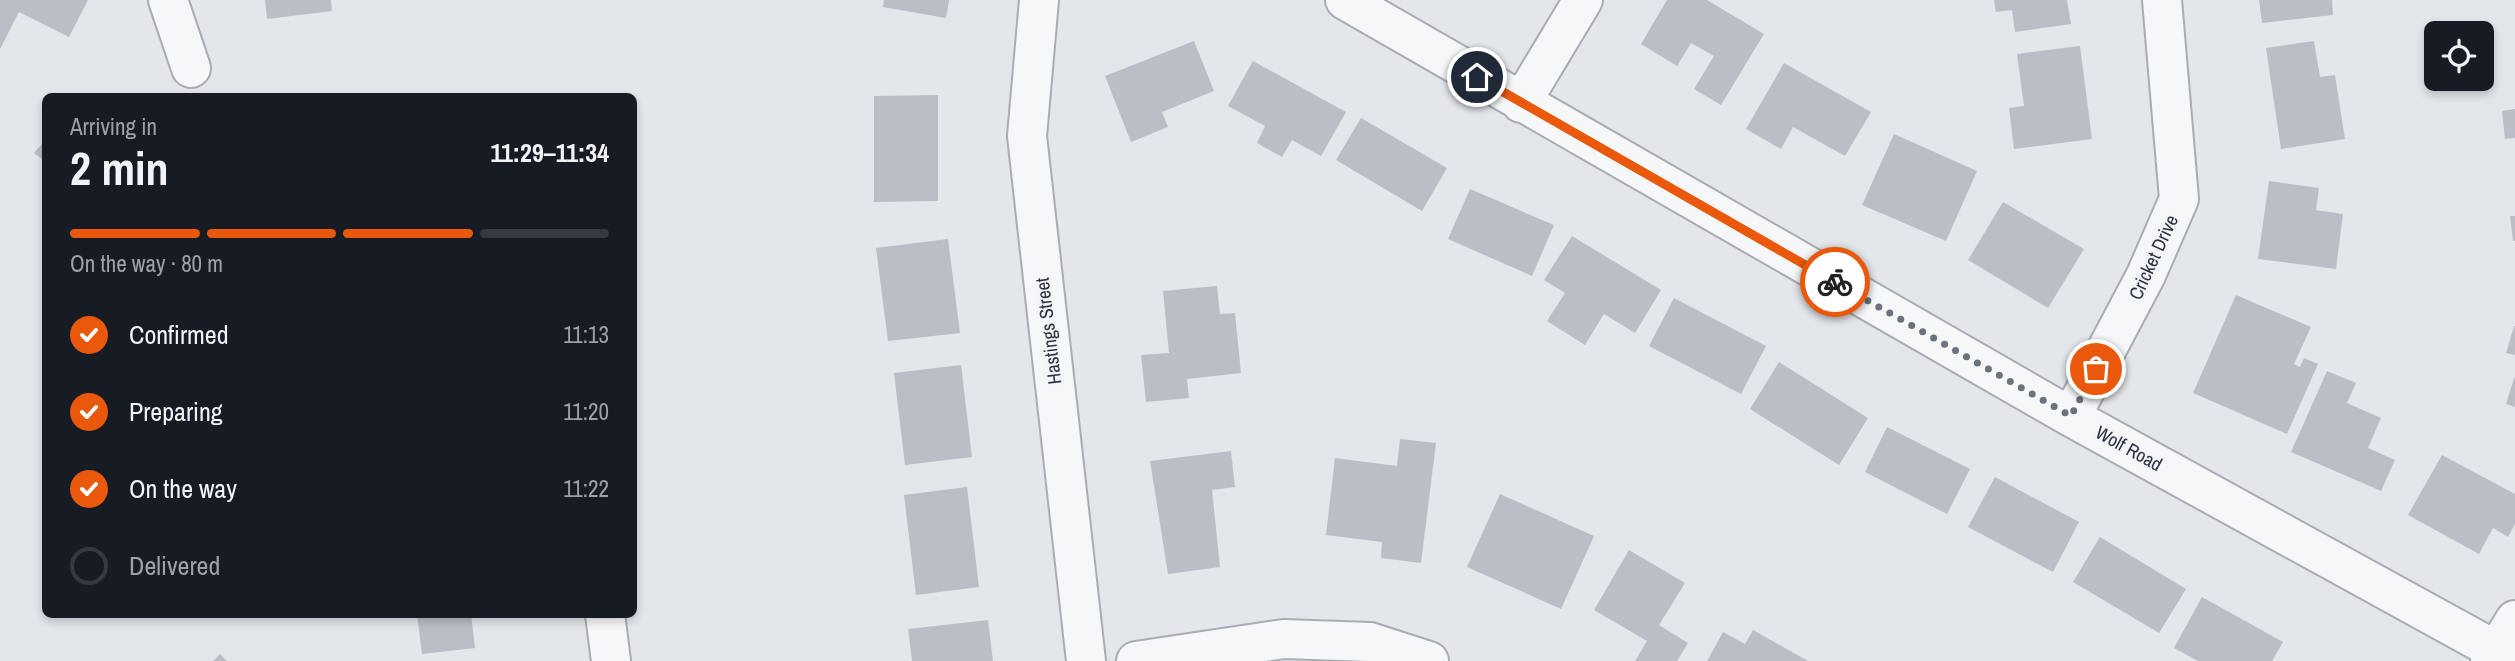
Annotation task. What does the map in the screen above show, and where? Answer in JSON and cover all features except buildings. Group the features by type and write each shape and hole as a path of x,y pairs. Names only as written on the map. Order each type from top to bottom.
{"street":[{"path":"168,0 191,68"},
{"name":"Hastings Street","path":"1039,0 1027,136 1086,661"},
{"name":"Wolf Road","path":"1345,0 2071,416 2504,648"},
{"path":"1521,103 1583,0"},
{"name":"Cricket Drive","path":"2071,416 2146,275 2179,200 2162,0"},
{"path":"606,618 611,661"},
{"path":"1136,661 1284,639 1370,642 1429,661"}],"way so far":[{"path":"1835,282 2071,416 2096,369"}],"route":[{"path":"1477,77 1835,282"}]}
